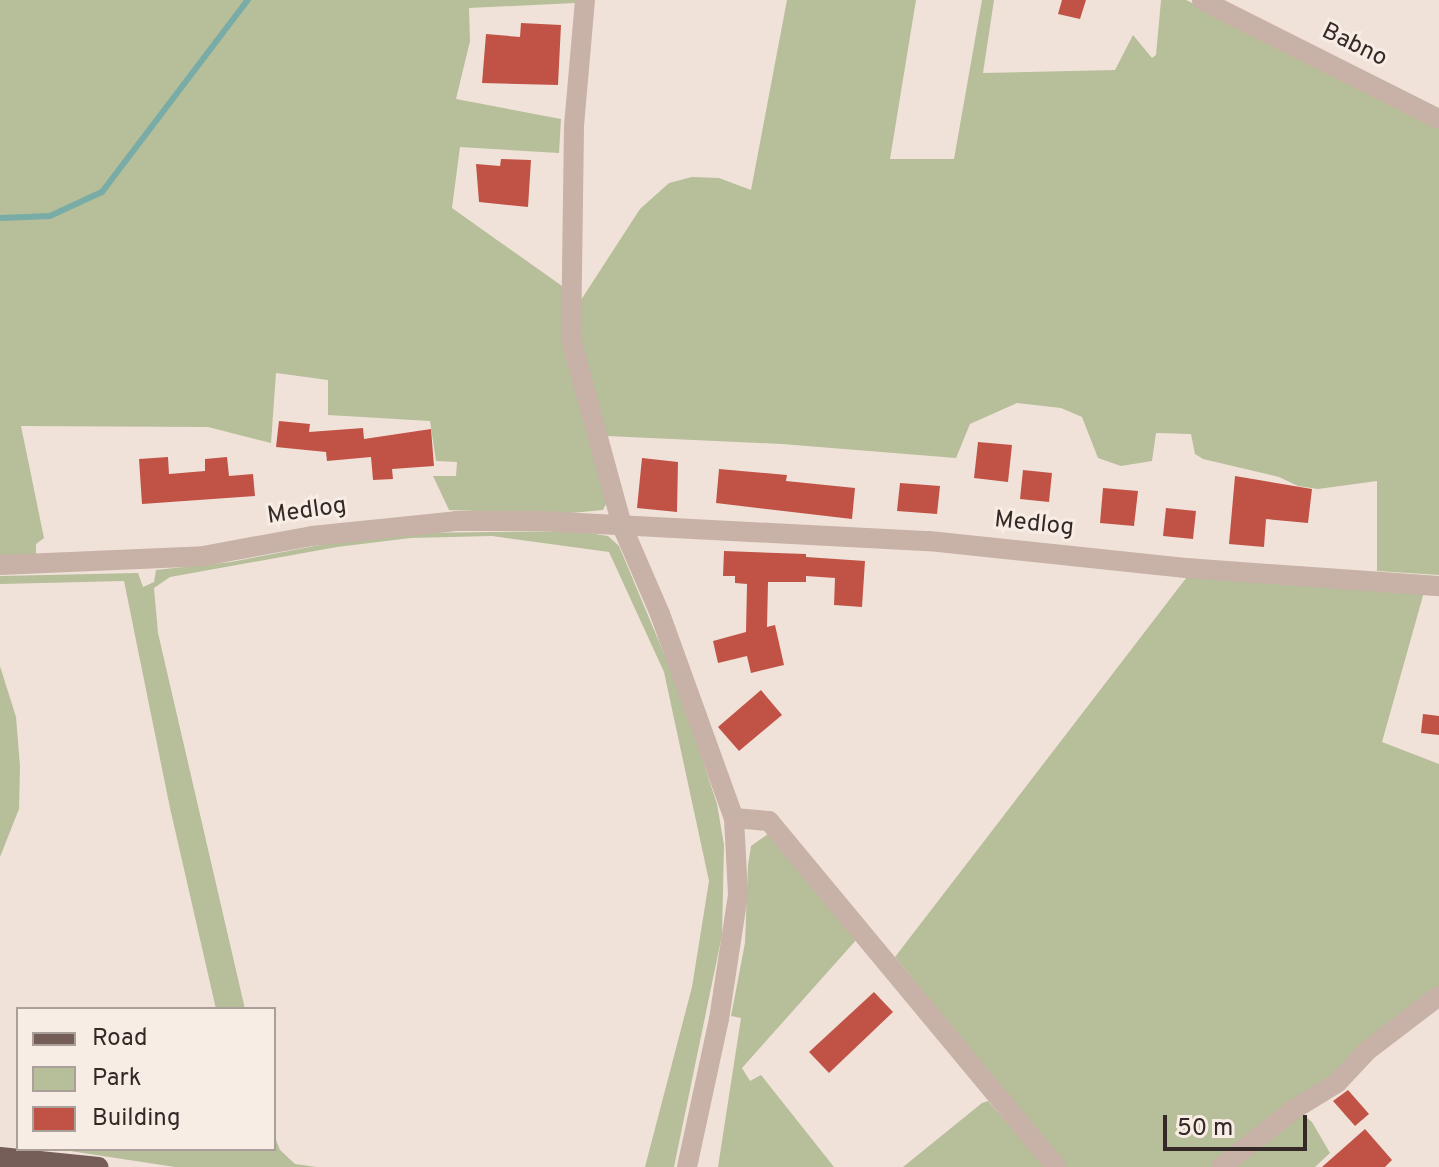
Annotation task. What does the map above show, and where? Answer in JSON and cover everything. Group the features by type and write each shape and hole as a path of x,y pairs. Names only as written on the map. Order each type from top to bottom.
{"main road":[{"path":"0,1157 98,1167"}],"street":[{"path":"585,0 574,127 571,339 622,526 665,628 734,818 738,895 719,1019 687,1167"},
{"name":"Babno","path":"1202,0 1439,119"},
{"name":"Medlog","path":"0,565 203,556 312,536 456,521 929,541 1186,568 1439,586"},
{"path":"734,818 769,821 1056,1167"},
{"path":"1221,1167 1293,1110 1337,1083 1368,1050 1439,996"}],"green space":[{"path":"0,0 575,0 575,3 469,8 470,41 456,99 561,119 559,153 460,147 452,208 562,286 565,355 608,500 603,510 560,514 449,510 433,476 456,476 457,462 436,461 430,421 328,415 328,380 276,373 271,443 208,427 21,426 44,538 36,544 36,556 0,558"},
{"path":"787,0 916,0 890,159 954,159 982,0 994,0 983,73 1115,70 1133,35 1152,58 1156,55 1161,0 1186,0 1439,123 1439,575 1377,571 1377,481 1318,489 1298,486 1279,477 1203,459 1195,454 1191,434 1156,433 1152,461 1121,466 1098,458 1082,417 1061,408 1017,403 970,424 956,458 782,444 607,436 579,349 579,303 640,209 669,183 692,177 719,178 751,190"},
{"path":"576,531 608,536 619,546 680,692 717,804 724,845 722,935 674,1167 645,1167 692,987 709,881 664,672 609,552 492,536 411,538 337,547 170,577 154,588 158,633 245,1007 216,1007 170,808 124,581 0,584 0,576 138,573 143,587 154,582 156,570 231,562 336,542 413,533"},
{"path":"1190,573 1424,592 1382,742 1439,764 1439,992 1212,1167 1066,1167 895,957"},
{"path":"0,666 16,717 20,766 19,809 0,857"},
{"path":"768,834 857,939 742,1068 750,1081 761,1075 834,1167 718,1167 741,1018 731,1016 745,943 748,865 751,846"},
{"path":"988,1101 1046,1167 903,1167 982,1103"},
{"path":"1300,1112 1312,1122 1330,1153 1315,1167 1229,1167"},
{"path":"276,1140 280,1150 295,1164 317,1167 175,1167 70,1151 276,1151"}],"building":[{"path":"1062,0 1086,0 1080,19 1058,14"},
{"path":"521,23 561,25 558,85 482,83 486,34 520,37"},
{"path":"501,159 531,160 528,207 479,202 476,164 500,166"},
{"path":"279,421 310,424 309,432 363,428 364,439 431,429 434,466 392,469 393,479 373,480 371,457 327,461 326,452 276,447"},
{"path":"978,442 1012,445 1008,482 974,478"},
{"path":"168,457 169,474 205,471 205,459 227,457 229,476 253,474 255,496 142,504 139,459"},
{"path":"642,458 678,462 677,512 637,508"},
{"path":"719,469 787,475 786,481 855,488 852,519 716,503"},
{"path":"1023,470 1052,473 1049,502 1020,499"},
{"path":"1235,476 1312,489 1308,523 1266,519 1264,547 1229,544"},
{"path":"900,483 940,486 937,514 897,511"},
{"path":"1103,488 1138,491 1134,526 1100,523"},
{"path":"1166,508 1196,511 1193,539 1163,536"},
{"path":"724,551 806,554 806,557 865,561 862,607 834,605 835,578 806,576 806,582 768,582 767,627 775,625 784,665 751,673 747,656 718,663 713,641 746,632 747,584 735,583 735,576 723,576"},
{"path":"761,690 782,715 739,751 718,727"},
{"path":"1423,714 1439,716 1439,735 1421,733"},
{"path":"874,992 893,1012 829,1073 809,1052"},
{"path":"1348,1090 1369,1114 1355,1126 1333,1101"},
{"path":"1365,1129 1392,1160 1385,1167 1322,1167"}],"waterway":[{"path":"0,218 50,216 102,192 248,0"}]}
